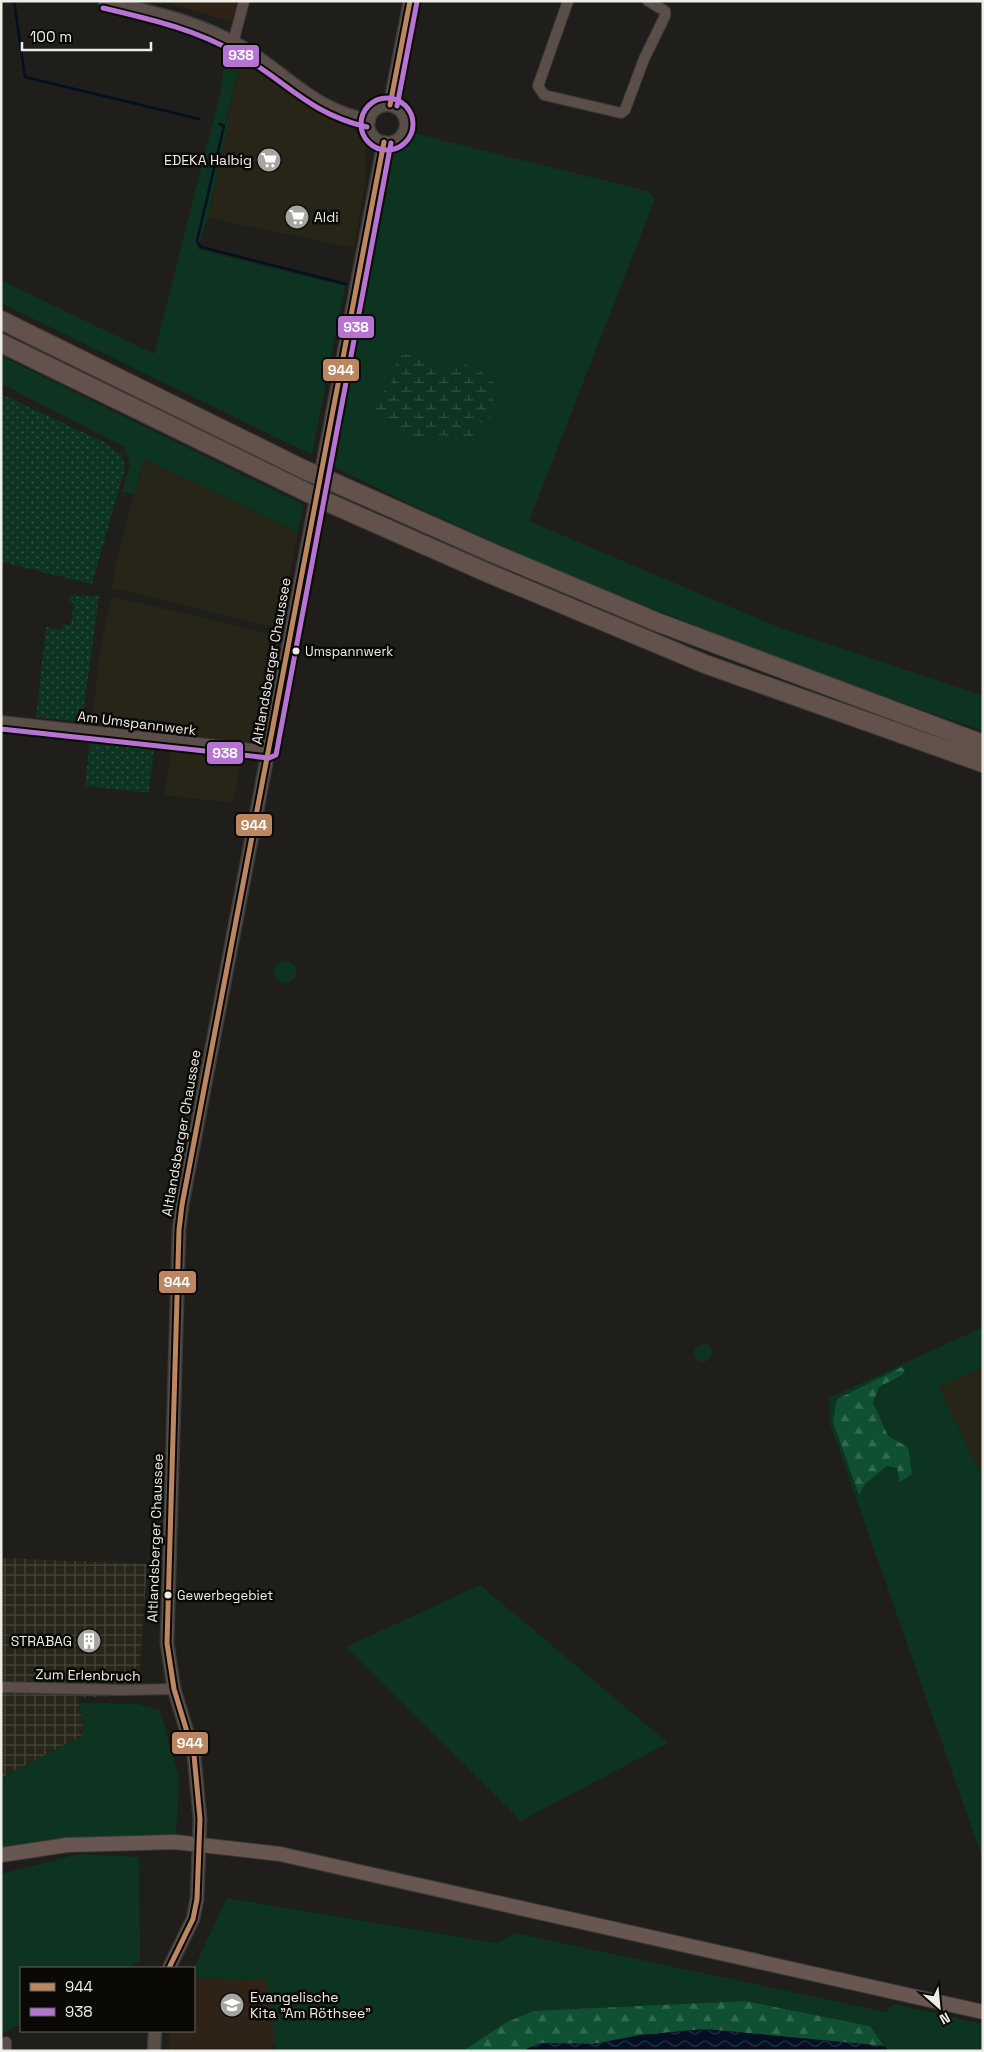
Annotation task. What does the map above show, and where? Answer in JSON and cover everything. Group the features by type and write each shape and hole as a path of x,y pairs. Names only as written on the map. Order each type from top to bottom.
{"highway":[{"path":"1,320 305,470 495,554 658,622 983,744"},
{"path":"1,343 327,502 490,574 705,664 956,755 983,763"},
{"path":"956,755 983,770"}],"main road":[{"path":"1,1855 25,1850 98,1843 175,1842 280,1854 983,2012"}],"street":[{"path":"105,1 180,19 233,43 273,68 316,102 341,114 369,120"},
{"path":"233,43 244,1"},
{"path":"390,105 410,1"},
{"path":"568,1 538,86 540,92 544,95 621,114 625,110 644,59 665,16 665,11 648,1"},
{"path":"390,105 404,114 406,125 398,139 384,142 371,134 369,120 378,107 390,105"},
{"name":"Altlandsberger Chaussee","path":"169,1967 194,1913 197,1900 200,1819 194,1758 174,1689 169,1664 167,1620 180,1230 185,1183 270,752 384,142"},
{"name":"Am Umspannwerk","path":"1,721 270,752"},
{"name":"Zum Erlenbruch","path":"1,1687 123,1690 174,1689"},
{"path":"154,2051 155,2032"}],"shaded area":[{"path":"161,1 237,1 232,22"},
{"path":"243,53 314,106 339,120 355,124 354,130 366,144 365,182 354,248 208,218 228,124 225,124"},
{"path":"143,459 298,532 278,628 112,588 117,559"},
{"path":"111,596 270,634 253,742 242,757 233,803 165,795 171,749 166,732 92,724 99,656"},
{"path":"983,1367 983,1479 939,1387"},
{"path":"1,1558 147,1564 138,1695 78,1698 85,1734 1,1778"},
{"name":"Evangelische Kita \"Am Röthsee\"","path":"195,1978 267,1980 276,2046 270,2046 270,2051 169,2051 170,2032 195,2032"}],"green space":[{"path":"228,37 243,53 225,123 228,124 208,218 197,249 345,286 312,455 1,303 1,280 154,354 221,90"},
{"path":"406,131 647,191 655,199 529,521 783,629 983,696 983,731 734,641 570,575 489,540 330,465 365,302 394,148 403,140"},
{"path":"398,351 445,367 460,363 478,369 493,382 493,402 489,422 477,423 475,434 464,442 443,435 426,439 402,434 381,420 372,407 393,380"},
{"path":"1,356 304,505 298,532 144,459 134,494 122,492 130,465 124,447 2,384"},
{"path":"1,394 106,443 122,455 125,468 92,584 1,562"},
{"path":"69,596 99,596 82,722 36,717 46,627 62,630 64,624 71,625 74,603 69,601"},
{"path":"90,740 154,747 149,793 85,786"},
{"path":"285,961 293,964 296,972 293,980 285,983 277,980 274,972 277,964"},
{"path":"983,1327 983,1367 939,1387 983,1479 983,1860 830,1424 829,1398"},
{"path":"699,1344 707,1344 712,1349 710,1360 699,1362 694,1357 694,1349"},
{"path":"902,1367 905,1371 902,1375 879,1387 873,1403 888,1436 908,1447 912,1474 900,1482 897,1468 887,1466 865,1484 859,1495 833,1422 837,1399"},
{"path":"480,1585 668,1743 521,1821 346,1647"},
{"path":"79,1703 138,1704 160,1710 179,1779 176,1834 70,1838 1,1849 1,1778 85,1734"},
{"path":"78,1854 139,1857 140,1961 128,1967 20,1967 20,2024 1,2034 1,1874"},
{"path":"227,1898 497,1943 514,1933 886,2012 894,2004 983,2024 983,2051 889,2051 870,2026 745,2001 533,2011 505,2023 463,2051 276,2051 267,1980 195,1978 194,1967"},
{"path":"745,2001 870,2026 884,2046 705,2029 641,2035 593,2044 541,2043 521,2051 463,2051 505,2023 533,2011"}],"water":[{"path":"705,2029 884,2046 889,2051 521,2051 541,2043 593,2044 641,2035"}],"waterway":[{"path":"14,1 25,77 199,119"},
{"path":"220,124 224,126 197,241 201,247 346,284"},
{"path":"346,307 349,290"}],"transit line":[{"name":"944","path":"390,105 410,1"},
{"name":"938","path":"397,106 417,2"},
{"name":"938","path":"103,8 137,16 204,37 254,63 312,105 346,121 367,127"},
{"name":"938","path":"382,98 392,98 406,105 413,119 413,124 413,129 406,143 392,150 382,150 372,146 365,139 361,129 361,119 365,109 372,102 382,98"},
{"name":"944","path":"169,1967 193,1919 197,1899 200,1819 194,1755 174,1689 167,1643 179,1230 182,1205 384,142"},
{"name":"938","path":"1,729 269,758 276,755 391,143"}],"place":[{"name":"EDEKA Halbig","path":"269,160"},
{"name":"Aldi","path":"297,217"},
{"name":"Umspannwerk","path":"296,651"},
{"name":"Gewerbegebiet","path":"168,1595"},
{"name":"STRABAG","path":"89,1641"},
{"name":"Evangelische Kita \"Am Röthsee\"","path":"232,2005"}]}
